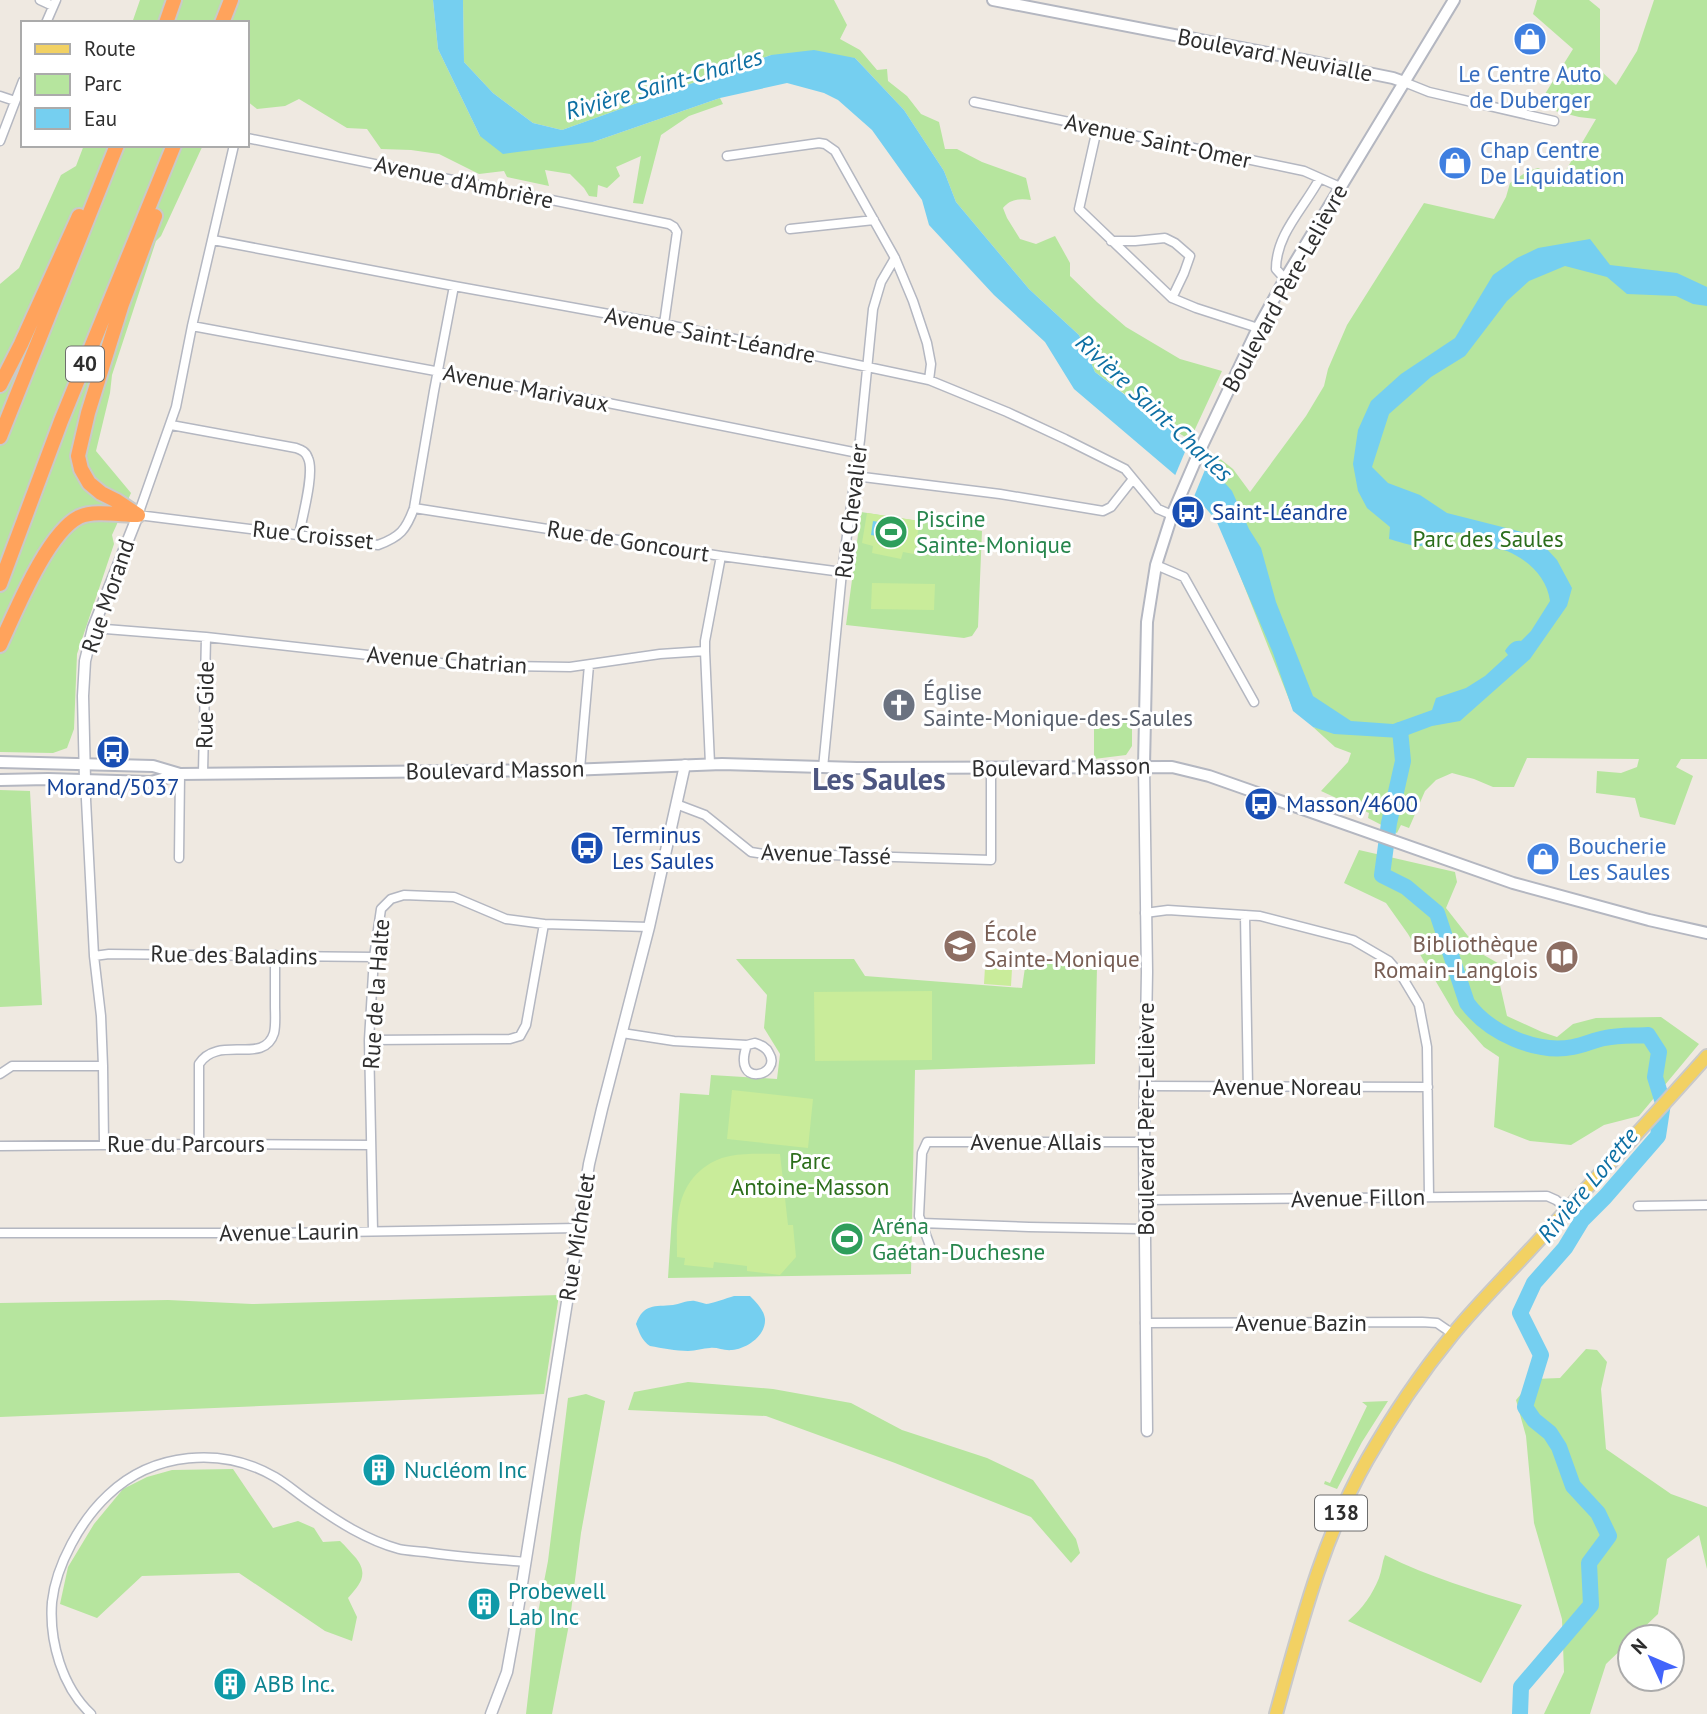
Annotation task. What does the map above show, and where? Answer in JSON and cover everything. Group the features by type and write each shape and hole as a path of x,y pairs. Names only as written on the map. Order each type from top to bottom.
{"highway":[{"path":"167,21 174,0"},
{"path":"223,21 231,0"},
{"path":"0,385 111,147"},
{"name":"40","path":"0,438 116,147"},
{"name":"40","path":"0,584 61,421 173,147"},
{"path":"138,515 89,483 81,469 78,456 88,413 122,304 178,147"},
{"path":"0,645 42,559 62,530 77,518 92,513 138,515"}],"main road":[{"name":"Boulevard Neuvialle","path":"993,0 1404,82"},
{"name":"Boulevard Père-Lelièvre","path":"1144,766 1147,622 1156,565 1172,515 1258,328 1454,0"},
{"name":"Boulevard Masson","path":"0,762 153,766 180,774"},
{"name":"Boulevard Masson","path":"0,780 151,782 180,774 580,769 710,764 824,768 1172,767 1209,776 1513,883 1707,933"},
{"name":"138","path":"1276,1714 1328,1542 1365,1462 1388,1424 1453,1334 1707,1056"}],"street":[{"path":"40,0 54,3 47,21"},
{"name":"Boulevard Neuvialle","path":"1404,82 1429,92 1554,121"},
{"path":"0,141 21,86"},
{"path":"0,96 15,101"},
{"name":"Avenue Saint-Omer","path":"974,102 1304,171 1340,187"},
{"path":"1097,129 1079,209 1172,298 1258,328"},
{"name":"Avenue d'Ambrière","path":"248,138 669,224 677,232 664,324"},
{"path":"727,156 819,143 835,151 895,258 913,301 927,343 931,364 929,380"},
{"name":"Rue Morand","path":"104,1144 101,1016 94,956 85,780 85,661 93,628 138,515 176,407 234,147"},
{"path":"1285,279 1276,269 1280,246 1294,217 1320,178"},
{"path":"790,229 874,220"},
{"path":"1111,241 1165,238 1190,256 1172,298"},
{"name":"Avenue Saint-Léandre","path":"214,240 664,324 929,380 1007,412 1125,469 1158,509 1172,515"},
{"name":"Rue Chevalier","path":"824,768 842,572 859,453 873,309 881,282 895,258"},
{"name":"Rue Croisset","path":"138,515 378,545 392,540 407,526 414,508 454,286"},
{"name":"Avenue Marivaux","path":"192,326 859,453"},
{"path":"170,425 303,451 310,462 311,473 299,535"},
{"path":"855,476 1000,494 1103,511 1111,507 1133,479"},
{"name":"Rue de Goncourt","path":"414,508 842,572"},
{"path":"710,764 705,641 721,556"},
{"path":"1156,565 1184,577 1254,702"},
{"name":"Avenue Chatrian","path":"93,628 206,637 458,665 570,667 660,654 705,651"},
{"name":"Rue Gide","path":"204,774 206,637"},
{"path":"580,769 589,665"},
{"name":"Rue Michelet","path":"491,1714 507,1672 592,1150 649,927 685,765"},
{"name":"Boulevard Père-Lelièvre","path":"1144,766 1147,1432"},
{"name":"Avenue Tassé","path":"676,804 705,815 751,852 771,855 991,860 991,768"},
{"path":"179,858 180,774"},
{"name":"Rue de la Halte","path":"373,1231 369,1040 374,957 381,909 391,899 404,895 454,897 506,919 649,927"},
{"path":"1145,913 1168,910 1260,916 1353,940 1389,961 1419,1005 1427,1047 1429,1197"},
{"path":"1245,915 1248,1087"},
{"path":"369,1040 510,1039 520,1036 526,1025 544,923"},
{"path":"199,1144 199,1064 204,1056 213,1051 264,1048 270,1042 275,1028 275,955"},
{"name":"Rue des Baladins","path":"94,956 374,957"},
{"path":"622,1033 674,1041 747,1045"},
{"path":"0,1074 12,1066 103,1066"},
{"name":"Avenue Noreau","path":"1145,1086 1428,1087"},
{"name":"Avenue Allais","path":"921,1223 919,1206 922,1153 928,1142 1144,1142"},
{"name":"Rue du Parcours","path":"0,1146 371,1145"},
{"name":"Avenue Fillon","path":"1145,1200 1546,1196 1567,1209"},
{"path":"1639,1206 1707,1205"},
{"path":"930,1246 921,1223 1145,1229"},
{"name":"Avenue Laurin","path":"0,1233 280,1233 578,1228"},
{"name":"Avenue Bazin","path":"1145,1323 1422,1322 1437,1323 1453,1334"},
{"path":"91,1714 83,1707 65,1678 53,1633 52,1601 60,1568 84,1522 100,1503 116,1487 154,1466 191,1457 237,1462 275,1477 334,1519 399,1549 526,1562"}],"green space":[{"path":"140,0 433,0 438,49 480,136 593,142 720,98 723,104 689,116 661,135 643,204 633,203 641,156 616,167 620,176 607,188 598,185 597,197 589,196 570,174 545,170 549,186 507,177 504,171 479,174 439,154 381,149 367,129 347,128 299,99 285,106 257,109 248,102 248,21 133,21"},
{"path":"463,0 834,0 847,25 840,39 860,50 877,70 887,69 888,81 907,96 921,114 939,122 945,149 957,149 982,162 1026,178 1031,200 1015,200 1003,208 1020,239 1036,244 1055,236 1070,263 1070,276 1126,327 1180,359 1222,371 1190,440 1095,372 1079,335 1029,289 956,202 944,171 904,110 855,58 771,55 562,130 533,123 493,93 464,62"},
{"name":"Parc des Saules","path":"1537,0 1589,0 1600,9 1600,70 1616,85 1637,51 1654,0 1707,0 1707,759 1681,759 1676,767 1693,776 1675,825 1640,817 1635,798 1596,793 1597,771 1621,773 1637,767 1639,759 1527,758 1514,787 1493,787 1452,773 1436,780 1425,791 1409,828 1401,825 1397,833 1368,818 1369,813 1321,791 1348,762 1351,753 1335,747 1313,727 1322,729 1292,707 1222,530 1210,466 1214,454 1233,469 1250,492 1306,416 1324,386 1328,369 1347,325 1424,203 1494,219 1510,183 1528,171 1538,168 1553,175 1559,182 1596,119 1520,102 1540,102 1573,49 1533,14"},
{"path":"83,147 202,147 161,236 156,241 112,375 96,451 131,493 112,535 114,544 77,654 74,729 67,748 53,753 0,752 0,284 19,268 61,175 76,166"},
{"path":"861,512 982,531 978,627 972,636 964,638 846,625"},
{"name":"Piscine Sainte-Monique","path":"867,513 920,521 914,554 903,552 901,559 872,553 873,546 862,543"},
{"path":"872,583 935,584 934,610 871,609"},
{"path":"1094,714 1132,717 1132,746 1126,755 1094,759"},
{"path":"0,790 30,791 42,1005 0,1007"},
{"path":"1359,850 1455,872 1457,882 1446,908 1482,954 1503,966 1500,985 1507,1016 1557,1037 1573,1024 1596,1018 1661,1017 1699,1044 1639,1116 1604,1125 1571,1145 1530,1141 1494,1127 1499,1057 1484,1047 1455,1014 1408,934 1386,903 1344,883"},
{"name":"Parc Antoine-Masson","path":"1027,954 1097,966 1095,1064 915,1070 911,1274 668,1278 680,1093 709,1095 711,1075 777,1079 780,1054 764,1028 767,995 736,959 854,959 865,976 1022,988"},
{"path":"985,967 1012,969 1011,986 984,984"},
{"path":"932,991 932,1060 815,1061 814,992"},
{"path":"732,1090 813,1099 808,1148 727,1139"},
{"path":"748,1154 780,1154 788,1225 793,1225 796,1257 780,1275 747,1271 747,1266 714,1262 713,1268 684,1265 685,1258 677,1257 677,1222 682,1199 692,1179 718,1159"},
{"path":"559,1295 544,1394 0,1417 0,1303 168,1300 252,1304"},
{"path":"1586,1349 1597,1350 1607,1362 1601,1389 1606,1449 1671,1494 1707,1507 1707,1569 1699,1535 1667,1559 1658,1614 1649,1623 1616,1623 1616,1654 1606,1664 1590,1714 1544,1714 1564,1672 1562,1619 1534,1523 1526,1436 1516,1400 1534,1379 1560,1378"},
{"path":"688,1382 773,1389 851,1403 902,1430 987,1458 1033,1480 1076,1539 1080,1553 1071,1563 1031,1517 766,1416 628,1410 634,1392"},
{"path":"586,1394 605,1401 581,1533 570,1619 552,1714 526,1714 568,1398"},
{"path":"1388,1401 1337,1489 1324,1484 1325,1481 1330,1483 1367,1406 1362,1402"},
{"path":"233,1469 273,1528 298,1521 314,1528 323,1542 340,1541 356,1558 362,1574 359,1584 348,1598 357,1617 352,1641 325,1631 239,1573 142,1576 97,1618 60,1604 68,1567 94,1524 123,1489 147,1477 172,1470"},
{"path":"1385,1555 1436,1577 1522,1605 1481,1683 1348,1621 1363,1606 1373,1590"}],"water":[{"name":"Rivière Saint-Charles","path":"433,0 463,0 464,62 493,93 533,123 562,130 771,55 814,50 855,58 904,110 944,171 956,202 1029,289 1079,335 1095,372 1192,446 1232,491 1261,548 1276,602 1313,696 1351,721 1393,724 1432,710 1436,698 1466,688 1485,676 1508,655 1505,651 1508,647 1513,642 1521,641 1531,631 1550,601 1545,584 1529,564 1507,551 1488,546 1468,535 1451,533 1421,546 1389,539 1390,527 1367,508 1358,491 1353,464 1358,430 1371,401 1401,374 1455,338 1493,275 1517,258 1538,248 1590,239 1610,265 1677,273 1707,287 1707,306 1693,304 1676,296 1627,294 1607,277 1565,266 1529,281 1507,301 1465,356 1431,377 1389,414 1372,467 1388,483 1420,495 1447,513 1534,535 1557,560 1572,588 1567,606 1530,659 1460,721 1432,726 1400,738 1334,734 1313,727 1293,711 1273,653 1216,520 1181,480 1074,389 1045,342 994,295 929,225 922,200 872,130 838,100 824,93 787,83 720,98 593,142 503,154 480,136 438,49"},
{"path":"873,521 908,527 905,541 871,535"},
{"path":"734,1296 750,1296 761,1309 765,1319 759,1336 737,1349 683,1351 650,1346 643,1339 636,1324 642,1312 650,1307 692,1301 708,1304"}],"pier":[{"path":"1190,440 1209,460 1193,499 1174,478"}],"waterway":[{"name":"Rivière Lorette","path":"1400,730 1403,761 1389,823 1382,875 1406,887 1437,913 1467,1003 1476,1014 1500,1032 1529,1044 1559,1048 1610,1037 1648,1035 1659,1052 1655,1077 1663,1103 1658,1136 1582,1220 1565,1248 1534,1283 1520,1313 1541,1355 1525,1407 1534,1420 1550,1433 1559,1447 1573,1486 1598,1513 1609,1536 1589,1563 1591,1605 1521,1687 1520,1714"}],"place":[{"name":"Le Centre Auto de Duberger","path":"1530,39"},
{"name":"Chap Centre De Liquidation","path":"1455,163"},
{"name":"Saint-Léandre","path":"1188,512"},
{"name":"Piscine Sainte-Monique","path":"891,532"},
{"name":"Église Sainte-Monique-des-Saules","path":"899,705"},
{"name":"Morand/5037","path":"113,752"},
{"name":"Masson/4600","path":"1261,804"},
{"name":"Terminus Les Saules","path":"587,848"},
{"name":"Boucherie Les Saules","path":"1543,859"},
{"name":"École Sainte-Monique","path":"960,946"},
{"name":"Bibliothèque Romain-Langlois","path":"1562,957"},
{"name":"Aréna Gaétan-Duchesne","path":"847,1239"},
{"name":"Nucléom Inc","path":"379,1470"},
{"name":"Probewell Lab Inc","path":"484,1604"},
{"name":"ABB Inc.","path":"230,1684"}],"district":[{"name":"Les Saules","path":"879,780"}]}
